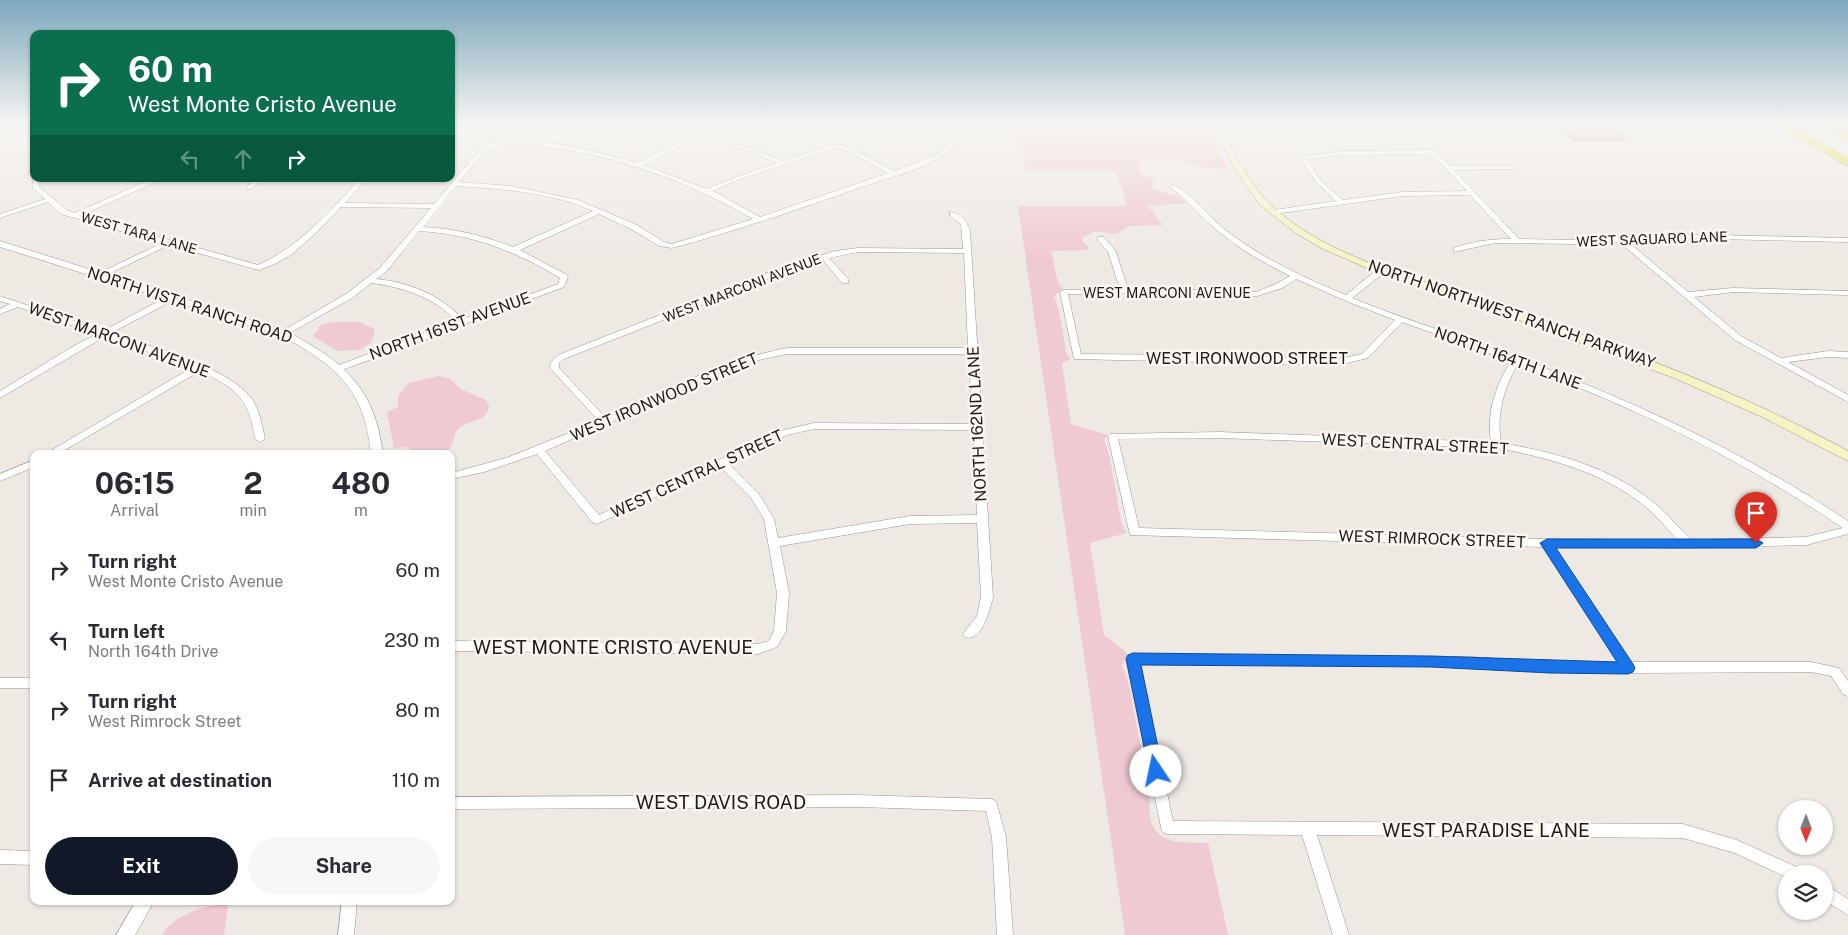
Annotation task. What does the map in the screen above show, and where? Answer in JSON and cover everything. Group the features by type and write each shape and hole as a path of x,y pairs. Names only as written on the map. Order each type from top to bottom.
{"main road":[{"name":"NORTH NORTHWEST RANCH PARKWAY","path":"1239,168 1247,182 1274,212 1293,226 1327,246 1382,270 1663,368 1754,408 1848,457"}],"street":[{"path":"283,334 371,281 383,270 468,168"},
{"path":"649,168 708,191 759,219"},
{"path":"708,191 769,168"},
{"path":"882,168 894,174"},
{"path":"454,184 511,188 548,194 600,211 640,230 662,244 672,246 911,168"},
{"path":"1309,168 1319,182 1341,202"},
{"path":"1449,168 1472,168"},
{"path":"1449,168 1517,241"},
{"name":"WEST TARA LANE","path":"35,182 36,188 64,212 258,268 290,252 309,236 339,205"},
{"path":"76,215 150,182"},
{"path":"249,188 256,182"},
{"path":"339,205 360,182"},
{"name":"NORTH 164TH LANE","path":"1172,187 1183,193 1213,223 1234,240 1261,258 1296,276 1347,298 1614,398 1688,430 1758,468 1848,526"},
{"path":"1274,212 1403,194 1472,193"},
{"path":"0,216 48,200"},
{"path":"339,205 436,206"},
{"path":"417,229 480,237 515,250 600,211"},
{"name":"NORTH 162ND LANE","path":"952,214 964,223 967,251 983,519 986,607 982,618 969,634"},
{"name":"WEST SAGUARO LANE","path":"1457,250 1469,245 1517,241 1701,235 1848,240"},
{"path":"1101,239 1112,252 1125,292"},
{"path":"1620,239 1738,338 1848,399"},
{"path":"102,275 169,242"},
{"name":"NORTH VISTA RANCH ROAD","path":"0,244 283,334 325,356 339,368 362,397 374,425 377,450"},
{"name":"NORTH 161ST AVENUE","path":"339,368 561,285 564,277 515,250"},
{"name":"WEST MARCONI AVENUE","path":"604,421 554,368 555,362 561,357 746,284 824,257 858,250 967,251"},
{"path":"824,257 845,281"},
{"path":"1347,298 1382,270"},
{"name":"WEST MARCONI AVENUE","path":"1077,357 1064,292 1256,294 1279,286 1296,276"},
{"path":"371,281 387,281 412,289 451,310 463,323"},
{"path":"1686,295 1733,290 1848,293"},
{"name":"WEST MARCONI AVENUE","path":"0,298 200,367 231,382 246,397 257,414 260,439"},
{"path":"0,395 103,334 172,298"},
{"path":"0,312 16,304"},
{"name":"WEST IRONWOOD STREET","path":"1077,357 1339,362 1365,356 1400,318"},
{"name":"WEST IRONWOOD STREET","path":"455,475 486,468 538,449 732,366 766,354 786,351 973,351"},
{"path":"1778,361 1828,354 1848,355"},
{"path":"1497,445 1493,433 1498,406 1506,376 1516,360"},
{"path":"57,450 200,367"},
{"name":"WEST CENTRAL STREET","path":"538,449 597,520 784,433 814,426 977,426"},
{"name":"WEST CENTRAL STREET","path":"1134,532 1113,436 1220,435 1497,445 1537,452 1571,461 1596,472 1649,504 1688,544"},
{"path":"722,463 764,507 769,519 774,543 910,520 983,519"},
{"path":"0,478 29,466"},
{"name":"WEST RIMROCK STREET","path":"1134,532 1547,543 1688,544 1806,541 1848,530"},
{"name":"WEST MONTE CRISTO AVENUE","path":"455,646 758,649 773,644 780,631 783,593 774,543"},
{"path":"1547,543 1628,668 1811,667 1835,672 1848,691"},
{"name":"WEST PARADISE LANE","path":"1628,668 1550,667 1461,662 1133,659 1167,828 1683,831 1737,847 1778,866"},
{"path":"0,683 30,683"},
{"name":"WEST DAVIS ROAD","path":"455,803 858,801 991,804 999,836 1005,935"},
{"path":"1308,830 1341,935"},
{"path":"0,857 30,858"},
{"path":"1833,897 1848,908"},
{"path":"126,935 144,905"},
{"path":"346,935 350,905"}],"shaded area":[{"path":"1025,168 1139,168 1140,174 1155,180 1151,185 1154,190 1177,196 1188,203 1148,206 1163,225 1129,226 1116,234 1095,231 1082,238 1083,242 1090,248 1088,250 1051,251 1058,283 1063,289 1054,296 1060,317 1066,353 1071,359 1062,363 1071,424 1108,435 1104,440 1109,454 1121,521 1126,533 1090,543 1104,635 1128,654 1122,665 1129,685 1150,797 1152,824 1157,832 1173,841 1208,843 1228,935 1125,935 1018,206 1127,206 1116,171 1026,171"},
{"path":"1206,168 1228,168 1229,169"},
{"path":"333,322 359,322 375,329 372,342 360,350 338,351 313,336 321,325"},
{"path":"439,376 450,379 461,389 486,400 489,405 488,410 483,417 457,430 448,450 410,450 409,447 394,448 387,412 398,407 398,396 409,383"},
{"path":"214,905 227,905 228,907 224,935 162,935 173,922 196,910"}],"route":[{"path":"1156,771 1133,659 1471,662 1550,667 1628,668 1547,543 1756,543"}]}
